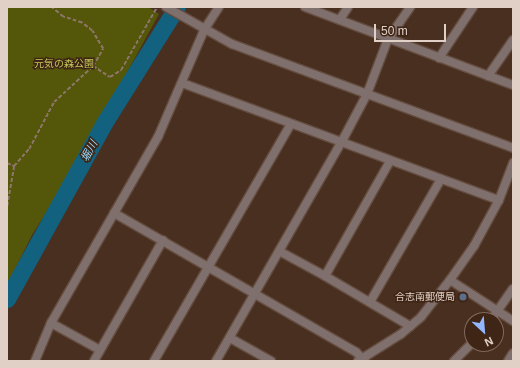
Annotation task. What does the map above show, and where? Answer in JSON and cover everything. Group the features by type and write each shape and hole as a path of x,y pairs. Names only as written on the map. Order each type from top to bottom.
{"street":[{"path":"166,7 204,30 232,44 513,148"},
{"path":"35,361 51,323 158,137 204,30 219,7"},
{"path":"305,7 513,85"},
{"path":"340,19 348,7"},
{"path":"216,361 341,143 367,94 388,39 410,7"},
{"path":"439,58 474,7"},
{"path":"488,76 513,40"},
{"path":"182,83 341,143 499,200"},
{"path":"154,361 291,124"},
{"path":"325,276 390,161"},
{"path":"114,213 209,266 361,360 410,326 450,280 474,246 499,200 513,163"},
{"path":"370,302 441,179"},
{"path":"94,361 163,240"},
{"path":"279,251 410,326"},
{"path":"450,280 499,310 513,321"},
{"path":"499,310 513,289"},
{"path":"51,323 100,350"},
{"path":"230,338 271,361"},
{"path":"454,361 464,351"},
{"path":"508,361 513,353"}],"path":[{"path":"7,206 14,166 30,149 54,102 93,66 101,56 101,42 82,23 63,17 51,7"},
{"path":"93,66 110,77 121,70 157,7"},
{"path":"7,163 14,166"}],"green space":[{"name":"元気の森公園","path":"7,7 148,7 159,14 77,164 32,235 7,285"}],"waterway":[{"name":"堀川","path":"7,299 106,120 177,7"}],"place":[{"name":"合志南郵便局","path":"463,297"}]}
